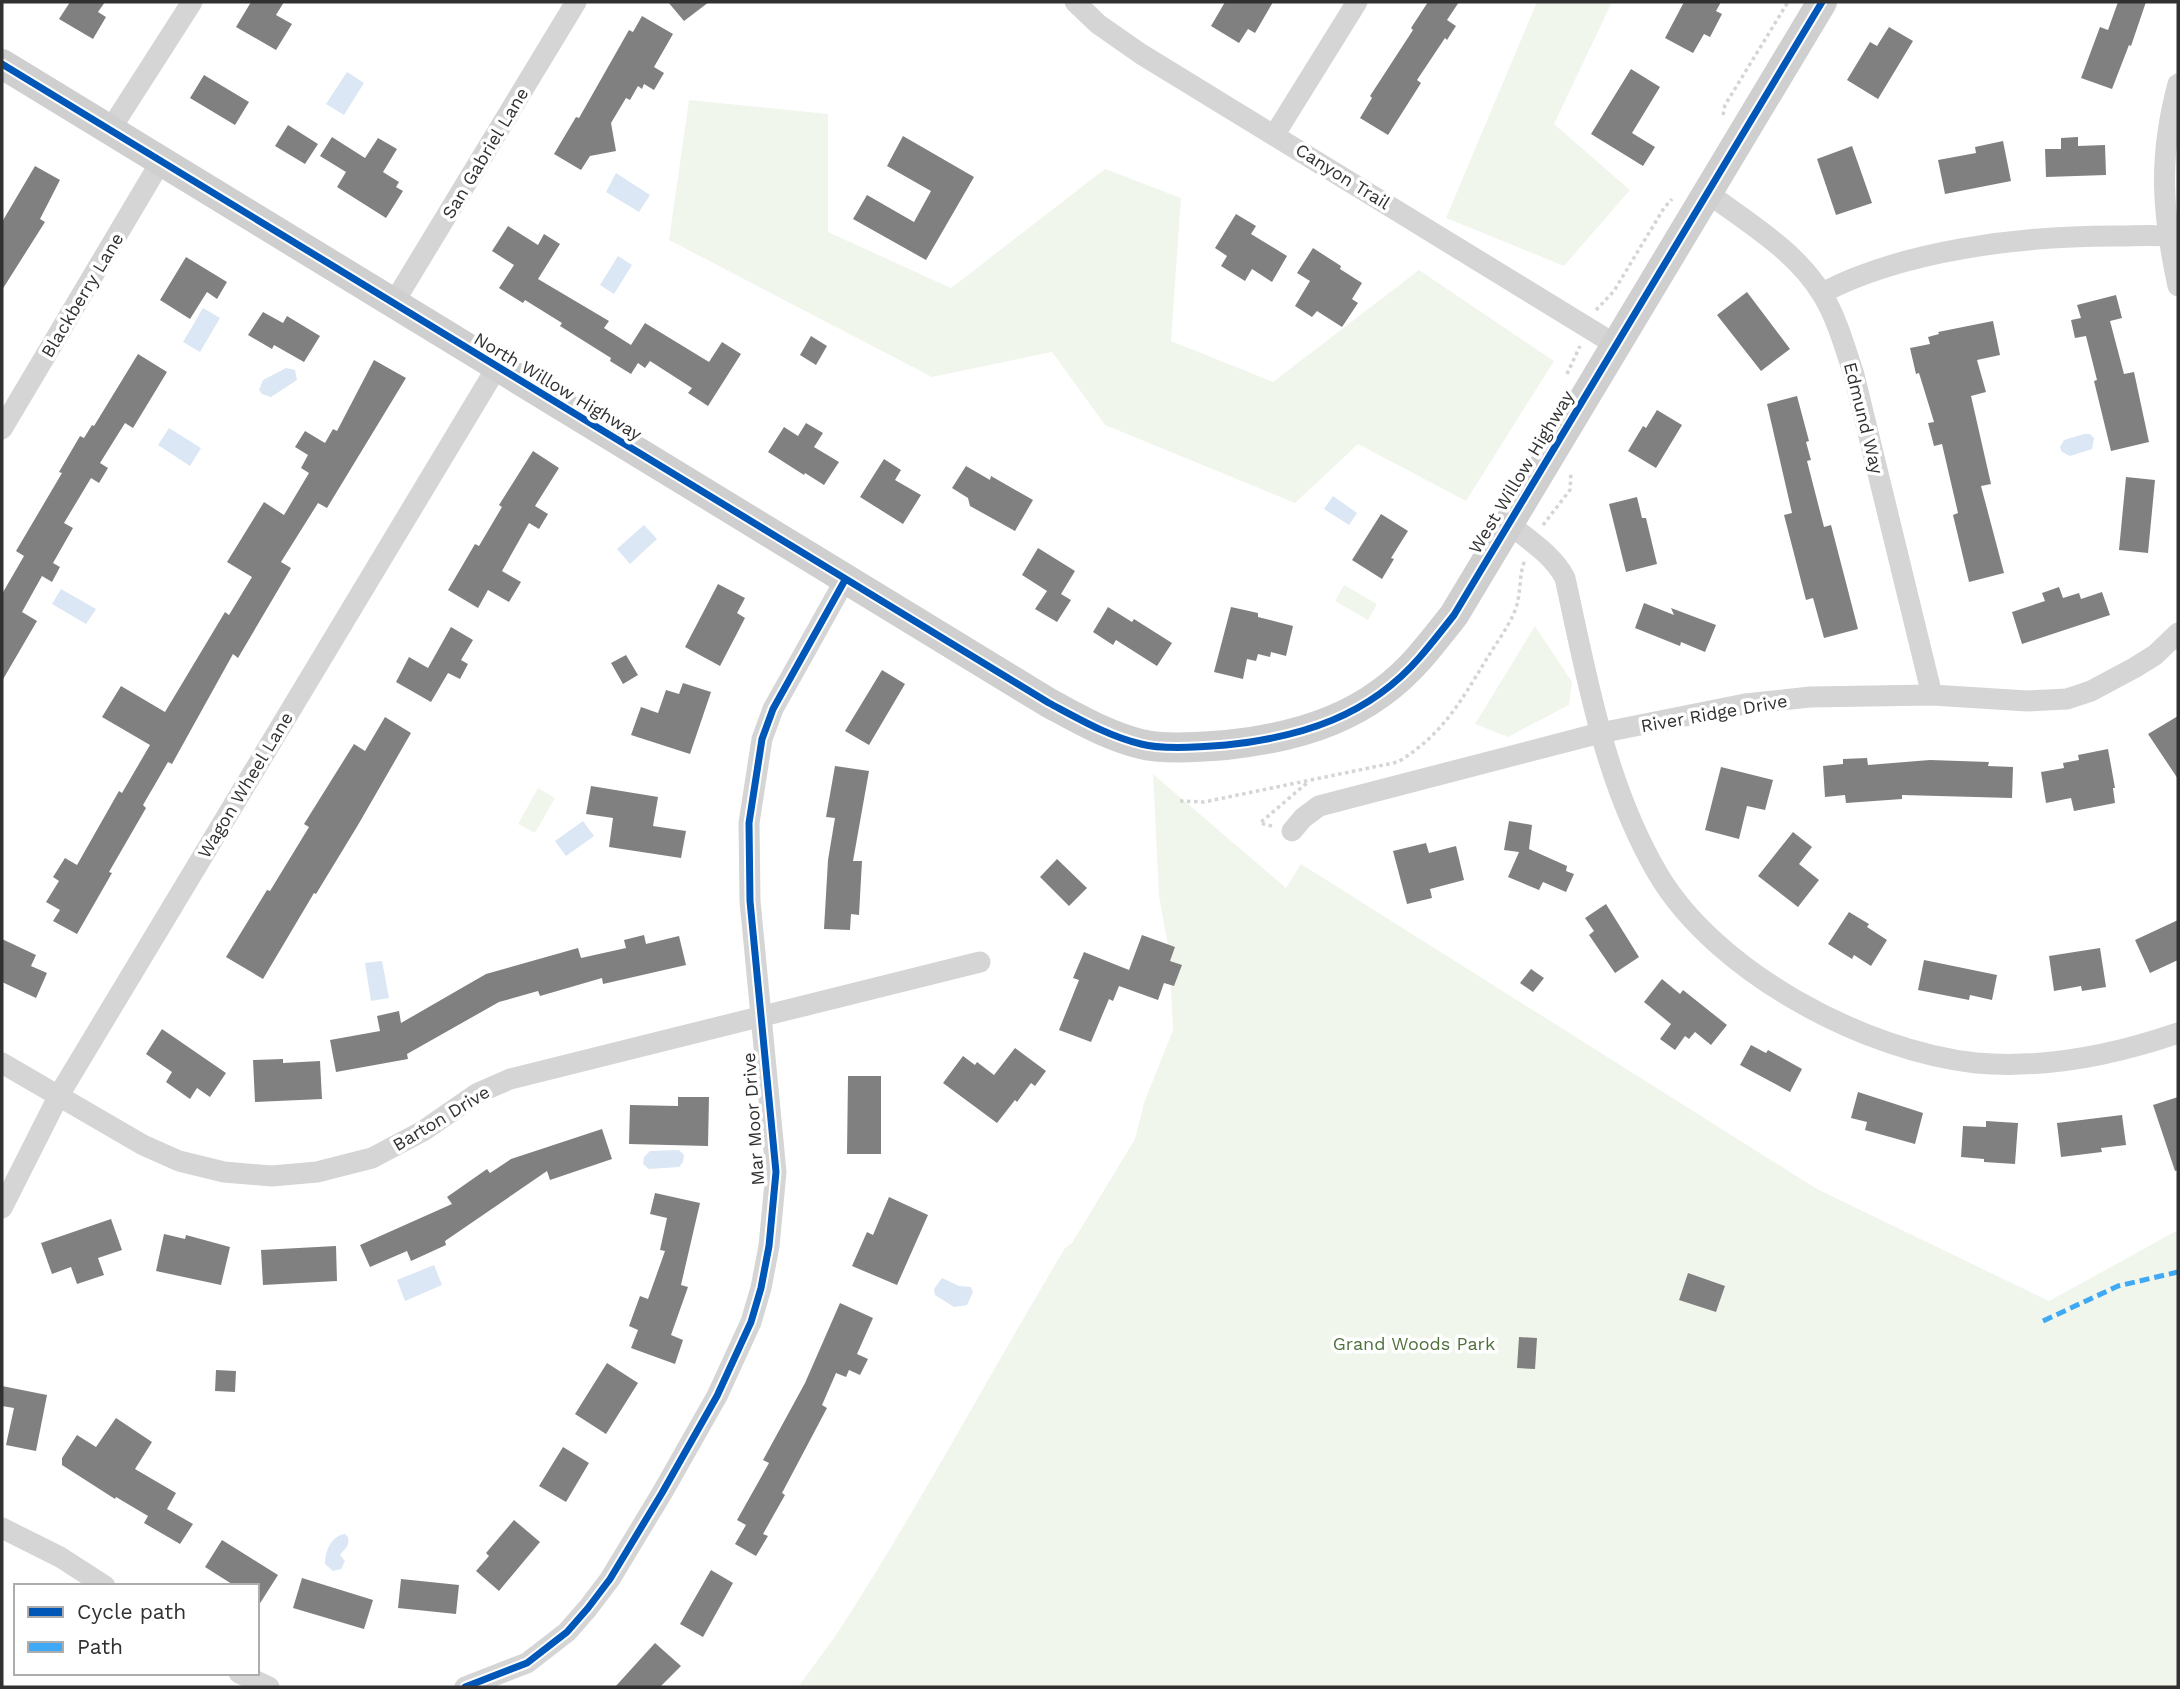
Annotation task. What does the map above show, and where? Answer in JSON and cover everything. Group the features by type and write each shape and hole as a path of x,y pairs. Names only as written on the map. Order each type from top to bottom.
{"street":[{"path":"110,130 192,2"},
{"name":"San Gabriel Lane","path":"393,304 576,2"},
{"name":"Canyon Trail","path":"1075,2 1098,24 1140,54 1275,134 1616,345"},
{"path":"1275,134 1357,2"},
{"name":"West Willow Highway","path":"1101,730 1143,745 1204,747 1249,742 1317,728 1382,693 1419,659 1454,615 1616,345 1694,191 1822,2"},
{"name":"North Willow Highway","path":"2,64 845,580 1049,703 1101,730"},
{"path":"2178,84 2167,133 2164,206 2173,236 2178,286"},
{"name":"Blackberry Lane","path":"2,429 161,161"},
{"name":"Edmund Way","path":"1694,191 1785,250 1822,293 1838,326 1854,375 1932,695"},
{"path":"1822,293 1853,277 1932,256 2005,242 2072,236 2173,236"},
{"name":"Wagon Wheel Lane","path":"2,1208 59,1096 497,367"},
{"path":"1509,524 1550,557 1565,578 1600,733 1641,844 1679,906 1734,959 1782,992 1842,1023 1891,1044 1931,1055 1977,1063 2033,1063 2083,1059 2139,1046 2178,1033"},
{"name":"Mar Moor Drive","path":"465,1687 527,1663 567,1632 588,1608 610,1578 656,1503 734,1363 751,1322 769,1246 776,1172 750,901 749,823 762,740 773,709 845,580"},
{"name":"River Ridge Drive","path":"1292,831 1319,806 1600,733 1745,704 1810,697 1932,695 2026,701 2067,699 2102,686 2134,668 2155,654 2178,633"},
{"name":"Barton Drive","path":"2,1063 143,1144 179,1161 224,1172 272,1176 317,1172 359,1162 396,1147 478,1093 510,1079 979,962"},
{"path":"2,1528 61,1558 102,1584"},
{"path":"243,1675 269,1687"}],"path":[{"path":"1721,123 1725,105 1788,2"},
{"path":"1563,383 1597,309 1614,291 1664,208 1694,191"}],"green space":[{"path":"1537,2 1612,2 1554,124 1630,190 1564,266 1446,218"},
{"path":"689,100 828,114 828,232 951,288 1105,169 1181,198 1171,341 1273,382 1419,270 1554,361 1466,501 1358,444 1295,503 1105,425 1052,352 932,377 669,240"},
{"path":"1344,585 1377,604 1368,620 1335,601"},
{"path":"1535,626 1572,682 1569,705 1508,737 1475,724"},
{"name":"Grand Woods Park","path":"1153,774 1286,888 1301,864 1817,1189 2049,1301 2178,1230 2178,1687 798,1687 871,1580 1065,1248 1072,1243 1135,1139 1144,1103 1173,1030 1169,951 1159,896"},
{"path":"538,788 555,798 535,833 518,824"}],"shaded area":[{"path":"347,72 364,83 344,115 326,104"},
{"path":"616,173 650,195 639,212 606,192"},
{"path":"618,256 632,265 614,294 600,285"},
{"path":"203,308 220,318 200,352 183,342"},
{"path":"286,368 295,370 297,380 271,397 262,394 259,390 263,380"},
{"path":"169,428 201,448 190,466 158,445"},
{"path":"2090,434 2094,438 2092,449 2070,456 2062,452 2060,447 2064,440"},
{"path":"1333,496 1357,513 1349,525 1324,509"},
{"path":"644,525 657,539 630,564 617,549"},
{"path":"61,589 96,609 86,624 52,604"},
{"path":"583,821 594,836 566,856 555,841"},
{"path":"382,961 389,998 371,1001 365,963"},
{"path":"679,1150 684,1155 679,1167 649,1169 643,1164 644,1157 650,1151"},
{"path":"434,1265 442,1285 405,1301 397,1280"},
{"path":"942,1278 959,1286 971,1287 973,1292 967,1305 954,1307 935,1295 934,1289"},
{"path":"345,1534 348,1543 340,1555 345,1561 341,1569 333,1571 325,1564 326,1554 333,1541"}],"building":[{"path":"70,2 105,2 98,12 106,17 93,39 59,19"},
{"path":"251,2 284,2 276,15 292,24 276,50 236,27"},
{"path":"668,2 709,2 684,21"},
{"path":"1225,2 1273,2 1255,33 1248,29 1239,43 1211,26"},
{"path":"1428,2 1459,2 1447,20 1456,26 1417,80 1421,83 1388,135 1360,118 1372,98 1370,96"},
{"path":"1684,2 1721,2 1716,11 1722,14 1710,37 1704,34 1693,53 1665,38"},
{"path":"2118,2 2146,2 2112,89 2081,78 2100,27 2108,30"},
{"path":"642,16 673,34 654,67 664,73 654,90 644,84 642,89 638,86 630,100 626,98 611,123 616,151 590,156 581,170 554,154 576,117 579,118 629,30 633,32"},
{"path":"1889,27 1913,41 1878,99 1847,80 1870,42 1877,46"},
{"path":"1631,69 1660,87 1632,133 1655,147 1643,166 1591,134"},
{"path":"204,75 249,102 235,125 190,98"},
{"path":"288,125 318,144 305,164 275,146"},
{"path":"903,136 974,177 926,260 853,219 867,195 914,222 931,191 887,166"},
{"path":"332,137 365,158 378,138 397,149 383,172 399,182 396,187 403,191 386,218 337,187 346,172 320,156"},
{"path":"2078,137 2078,146 2105,145 2106,175 2046,177 2045,149 2061,149 2061,138"},
{"path":"2003,141 2011,181 1945,194 1938,160 1976,153 1975,147"},
{"path":"1852,146 1872,203 1836,215 1817,159"},
{"path":"35,166 60,180 40,219 45,222 2,290 2,222"},
{"path":"1236,214 1256,226 1251,234 1287,256 1272,282 1252,269 1245,281 1221,266 1227,256 1215,248"},
{"path":"508,226 538,245 544,234 560,244 538,279 609,321 604,328 631,345 645,323 709,362 722,342 741,354 708,406 688,393 692,388 650,361 645,368 638,363 631,374 560,326 562,323 525,300 523,303 499,288 514,265 492,251"},
{"path":"1313,248 1362,283 1352,299 1358,303 1342,327 1317,311 1312,317 1295,306 1310,281 1297,273"},
{"path":"186,257 227,282 217,299 207,292 190,319 160,300"},
{"path":"1747,292 1790,349 1761,371 1717,315"},
{"path":"2116,295 2122,318 2110,321 2124,374 2134,372 2149,442 2111,451 2086,336 2075,338 2071,320 2081,318 2077,305"},
{"path":"263,312 283,323 287,316 320,336 304,362 274,345 272,349 248,335"},
{"path":"1993,321 2000,355 1977,360 1986,392 1971,396 1991,484 1981,486 2004,573 1969,582 1953,515 1958,513 1942,444 1934,446 1928,423 1934,422 1919,373 1916,374 1910,348 1930,344 1928,337 1939,334 1938,332"},
{"path":"811,336 827,346 816,365 800,355"},
{"path":"138,354 167,372 133,428 125,423 100,463 108,468 99,483 91,478 64,523 73,528 53,563 60,567 52,582 42,576 22,612 37,621 2,681 2,594 24,556 16,551 62,473 59,472 80,436 84,438 92,425 94,426"},
{"path":"374,360 406,378 327,508 318,503 281,562 291,568 238,658 233,654 172,764 168,762 143,805 146,808 109,872 112,873 77,934 53,921 60,910 46,902 59,881 53,877 65,858 77,865 119,791 122,793 150,745 102,717 121,686 165,712 225,612 229,615 252,577 227,562 264,502 284,515 309,473 301,468 308,455 295,447 305,431 325,443 333,429 337,431"},
{"path":"1797,396 1809,441 1806,442 1811,460 1807,461 1824,527 1831,525 1858,629 1824,638 1813,598 1806,600 1784,515 1792,513 1767,404"},
{"path":"1657,410 1682,425 1656,468 1628,451 1643,426 1646,428"},
{"path":"806,423 823,433 814,447 839,462 824,485 768,452 784,427 798,436"},
{"path":"533,451 559,468 535,506 548,514 539,529 529,523 502,571 521,582 509,602 488,590 478,608 448,590 475,544 479,546 502,507 499,505"},
{"path":"884,459 901,470 895,480 921,495 903,524 860,497"},
{"path":"966,466 990,480 991,476 1033,500 1015,531 970,506 968,498 952,488"},
{"path":"2126,477 2155,480 2148,553 2119,550"},
{"path":"1637,497 1642,518 1646,518 1657,564 1626,572 1609,504"},
{"path":"1381,514 1408,531 1382,579 1352,560"},
{"path":"1038,548 1075,571 1061,594 1071,600 1057,622 1035,609 1047,591 1022,575"},
{"path":"718,584 745,598 737,613 745,618 720,666 685,647"},
{"path":"2059,587 2063,598 2079,593 2081,599 2102,592 2110,615 2022,644 2012,612 2045,601 2042,593"},
{"path":"1644,603 1674,615 1671,608 1716,625 1705,652 1681,642 1680,646 1635,628"},
{"path":"1108,607 1132,622 1134,619 1172,643 1157,666 1116,640 1113,645 1093,632"},
{"path":"1231,607 1258,613 1258,617 1293,626 1286,656 1271,652 1270,657 1258,654 1256,661 1247,659 1243,679 1214,672"},
{"path":"451,627 473,640 461,660 468,664 460,679 448,673 431,702 396,682 409,657 428,668"},
{"path":"626,655 638,675 623,684 611,663"},
{"path":"882,670 905,684 869,745 845,731"},
{"path":"683,683 711,692 690,754 631,735 641,707 658,713 666,690 679,694"},
{"path":"2178,716 2178,779 2148,734"},
{"path":"385,717 411,733 263,979 226,957 309,827 304,824 354,744 365,751"},
{"path":"2108,749 2115,803 2074,811 2071,798 2046,803 2041,772 2064,768 2063,763 2079,760 2078,755"},
{"path":"1867,758 1868,765 1930,760 1989,762 1988,766 2013,767 2012,798 1902,795 1902,799 1846,803 1845,795 1825,797 1823,766 1843,764 1843,759"},
{"path":"835,766 869,771 853,861 862,861 859,915 851,914 850,930 824,929 828,860 835,818 826,817"},
{"path":"1721,767 1773,780 1765,810 1747,806 1739,839 1705,830"},
{"path":"591,786 658,797 653,826 686,831 681,858 609,847 613,818 586,814"},
{"path":"1509,821 1532,825 1529,849 1567,866 1566,871 1574,874 1566,892 1543,882 1539,890 1508,877 1519,852 1504,850"},
{"path":"1793,832 1812,847 1799,864 1819,880 1798,907 1758,876"},
{"path":"1426,843 1429,853 1456,846 1464,880 1430,889 1432,898 1407,904 1393,851"},
{"path":"1057,859 1087,888 1069,906 1040,877"},
{"path":"1606,904 1639,957 1615,973 1589,935 1594,931 1585,918"},
{"path":"1849,912 1869,924 1867,927 1887,940 1871,966 1854,955 1852,959 1828,944"},
{"path":"2178,920 2178,960 2150,973 2135,940"},
{"path":"644,935 646,944 679,936 686,965 603,984 602,978 540,996 538,991 499,1002 407,1054 408,1059 336,1072 330,1040 380,1031 377,1016 399,1011 401,1023 486,974 578,948 581,958 626,948 624,940"},
{"path":"1142,935 1175,947 1170,961 1182,965 1174,986 1164,983 1158,1000 1119,986 1113,1001 1109,999 1091,1042 1059,1030 1079,980 1073,978 1084,952 1129,970"},
{"path":"2,939 36,955 31,966 47,973 36,998 2,982"},
{"path":"2100,948 2106,987 2082,991 2081,986 2054,991 2049,956"},
{"path":"1924,960 1997,975 1992,1000 1970,995 1969,1000 1918,990"},
{"path":"1531,969 1544,978 1533,992 1520,983"},
{"path":"1662,979 1680,994 1683,990 1727,1025 1711,1045 1695,1032 1689,1039 1685,1036 1675,1050 1660,1039 1671,1024 1644,1002"},
{"path":"162,1029 226,1073 210,1097 197,1088 190,1099 166,1082 172,1072 146,1054"},
{"path":"1751,1045 1766,1053 1768,1050 1802,1069 1790,1092 1740,1065"},
{"path":"1015,1048 1046,1071 1035,1086 1031,1083 997,1123 943,1083 963,1056 975,1065 977,1062 994,1075"},
{"path":"283,1059 283,1063 320,1061 322,1099 255,1102 253,1060"},
{"path":"848,1076 881,1076 881,1154 847,1154"},
{"path":"1858,1092 1923,1113 1915,1144 1865,1130 1867,1122 1851,1118"},
{"path":"678,1097 709,1097 708,1146 629,1144 630,1105 678,1106"},
{"path":"2178,1097 2178,1170 2175,1171 2153,1105"},
{"path":"2122,1115 2126,1145 2101,1148 2102,1152 2061,1157 2057,1123"},
{"path":"1986,1121 2018,1123 2015,1164 1961,1157 1963,1126 1986,1127"},
{"path":"602,1129 612,1159 550,1180 547,1171 445,1241 446,1245 411,1261 407,1251 370,1267 360,1245 452,1204 447,1197 487,1169 490,1173 511,1159"},
{"path":"655,1193 700,1203 681,1285 688,1287 671,1335 683,1340 675,1364 631,1348 638,1330 629,1326 640,1296 648,1299 665,1251 660,1250 667,1218 650,1214"},
{"path":"889,1197 928,1215 897,1285 852,1266 867,1232 873,1235"},
{"path":"111,1219 122,1250 98,1258 104,1275 77,1284 71,1267 52,1274 41,1243"},
{"path":"164,1234 185,1239 186,1235 230,1247 221,1285 156,1271"},
{"path":"336,1246 337,1281 263,1285 261,1250"},
{"path":"1688,1273 1725,1286 1716,1312 1679,1300"},
{"path":"840,1303 873,1318 857,1354 868,1359 860,1375 849,1370 846,1377 836,1373 822,1405 827,1408 782,1493 785,1495 763,1534 768,1536 756,1556 735,1544 746,1525 737,1520 769,1463 763,1460 805,1383"},
{"path":"1519,1337 1537,1338 1535,1369 1517,1368"},
{"path":"607,1363 638,1383 606,1434 575,1414"},
{"path":"216,1370 236,1371 235,1392 215,1391"},
{"path":"2,1386 47,1395 36,1451 6,1445 14,1408 2,1406"},
{"path":"116,1418 152,1442 135,1469 176,1493 167,1509 193,1524 180,1544 144,1523 148,1516 116,1497 115,1499 62,1465 62,1458 77,1435 96,1447"},
{"path":"563,1447 589,1463 566,1502 539,1486"},
{"path":"514,1520 540,1542 499,1591 476,1571 489,1556 486,1553"},
{"path":"222,1540 278,1575 259,1605 259,1584 232,1584 205,1567"},
{"path":"711,1570 733,1583 703,1637 680,1624"},
{"path":"302,1578 373,1600 364,1629 293,1608"},
{"path":"401,1579 459,1585 456,1614 398,1608"},
{"path":"655,1643 681,1666 660,1687 615,1687"}],"marked path":[{"path":"2043,1321 2118,1286 2178,1272"}],"cycle path":[{"path":"2,64 1049,703 1129,741 1160,747 1195,747 1281,736 1332,720 1379,695 1424,652 1454,615 1822,2"},
{"path":"465,1687 527,1663 567,1632 588,1608 610,1579 662,1493 717,1396 751,1322 769,1246 776,1172 750,901 749,823 762,739 773,709 845,580"}]}
